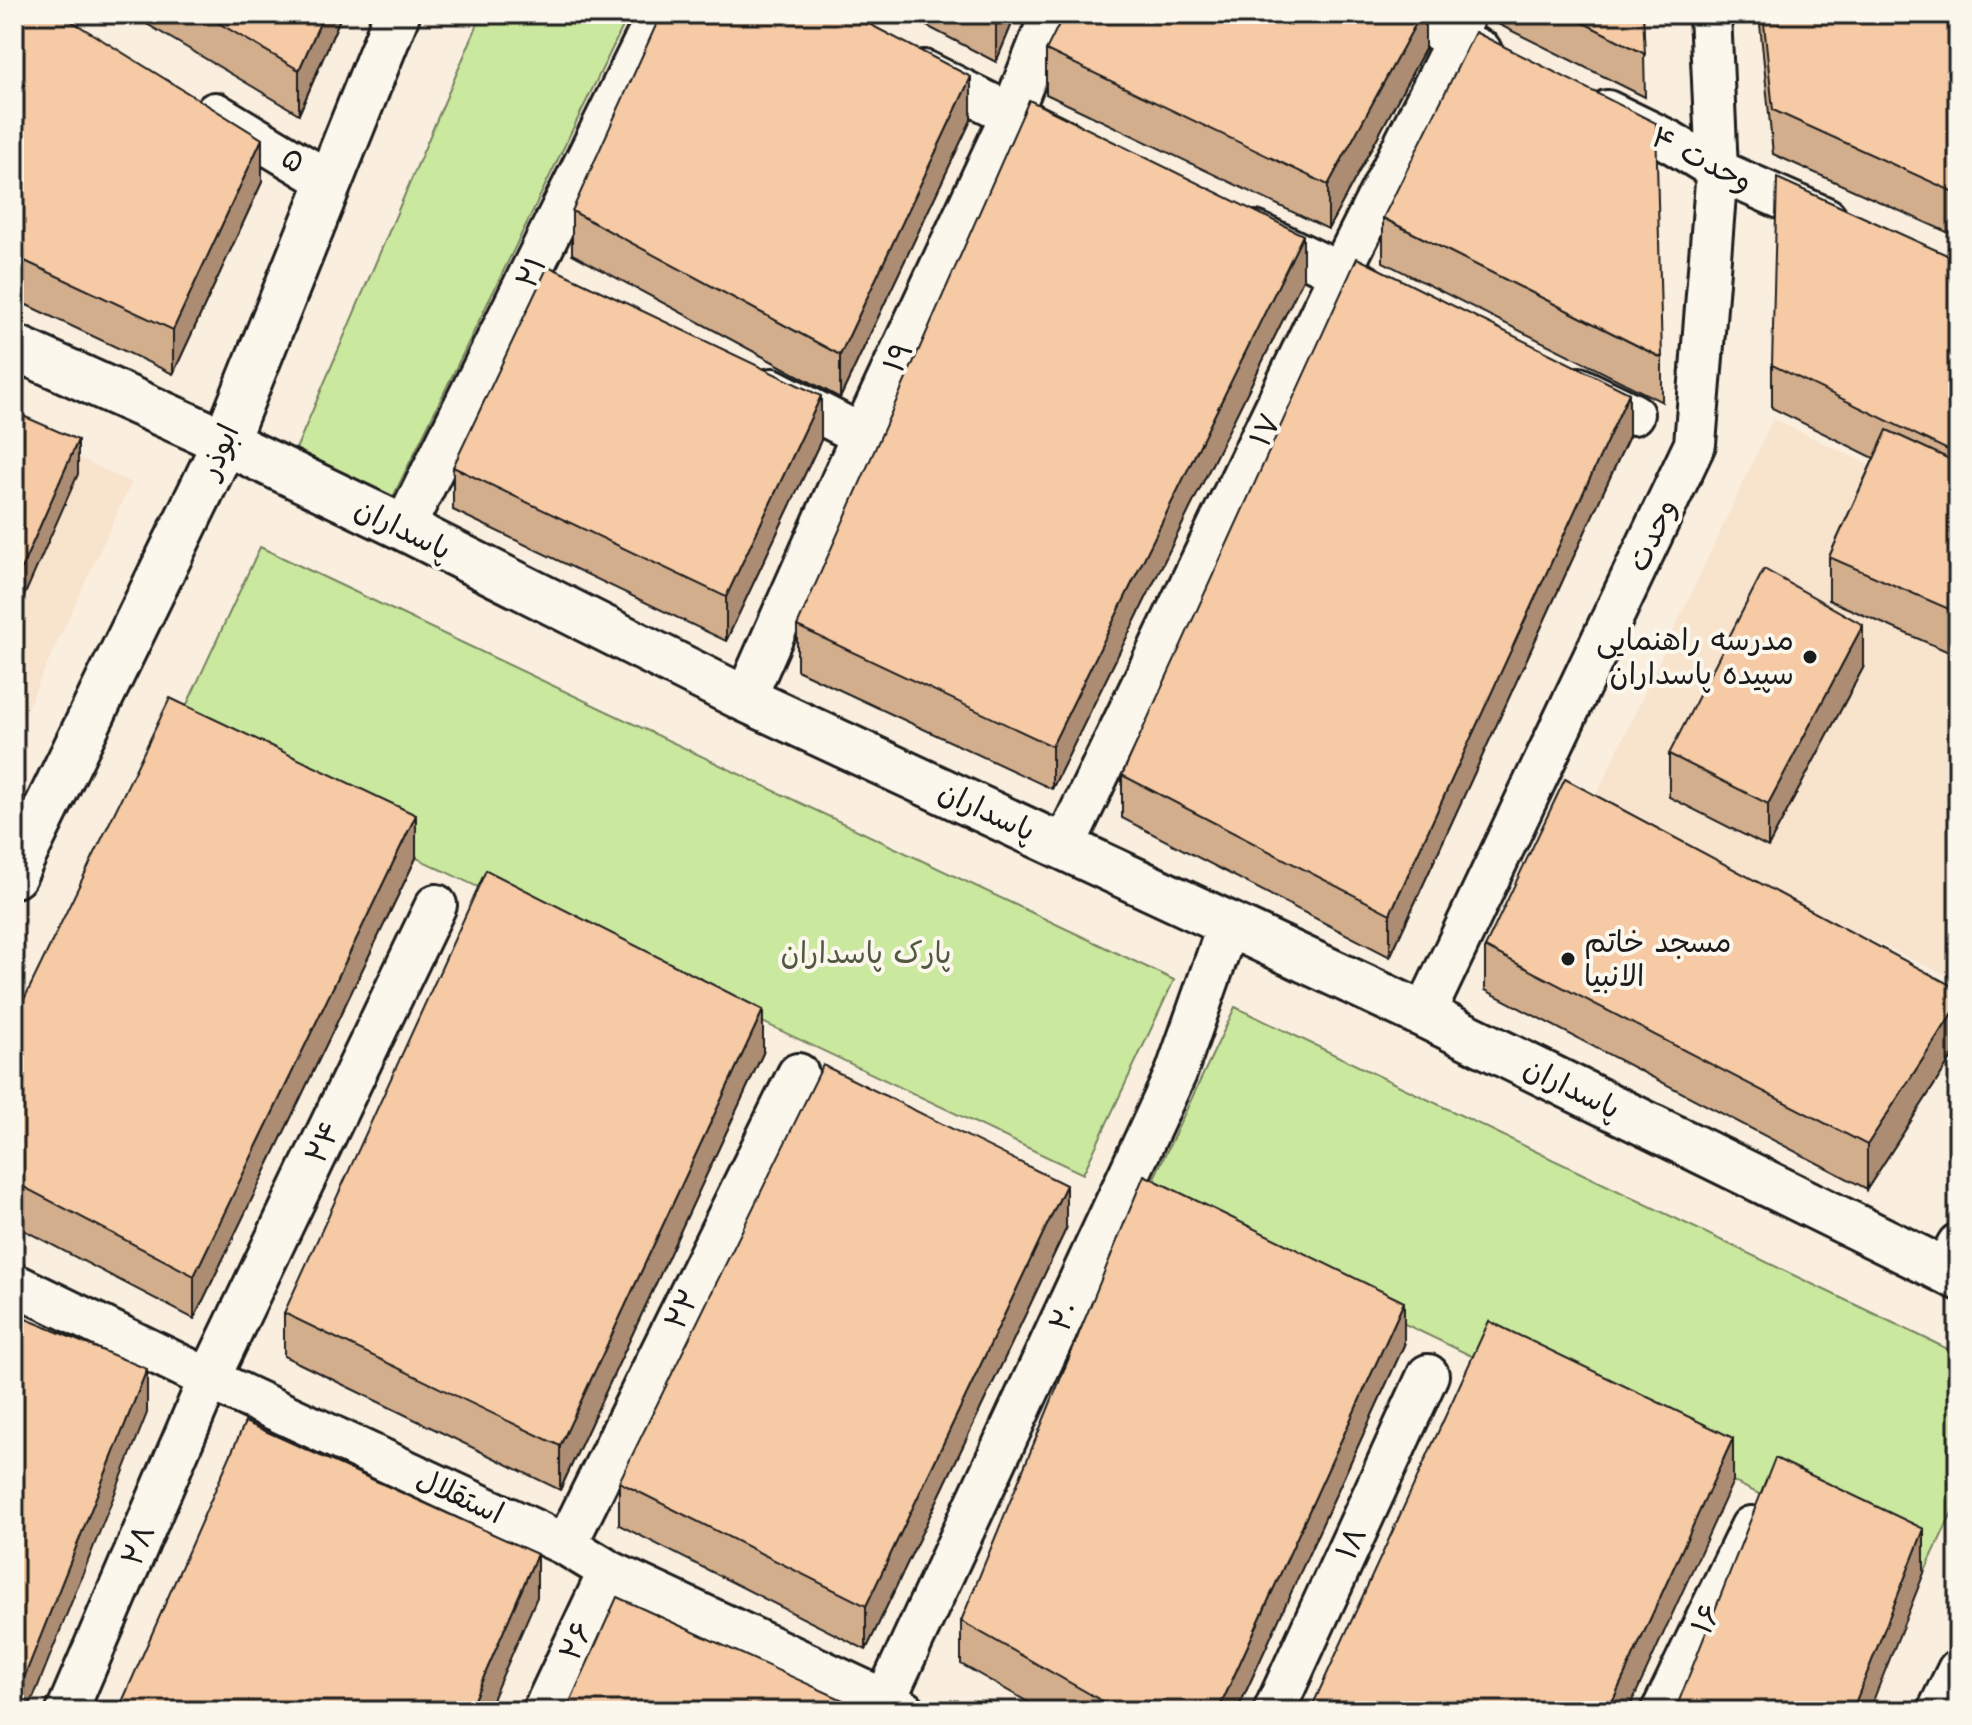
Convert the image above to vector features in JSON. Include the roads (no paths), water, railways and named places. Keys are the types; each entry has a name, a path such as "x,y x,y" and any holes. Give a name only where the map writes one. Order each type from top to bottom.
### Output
{"street":[{"name":"ابوذر","path":"15,870 225,442 397,14"},
{"name":"۲۱","path":"404,528 547,275 658,14"},
{"name":"۱۹","path":"745,699 862,435 1011,115 1051,14"},
{"path":"1405,14 1461,27 1514,67"},
{"name":"وحدت","path":"1424,1015 1695,444 1717,170 1710,14"},
{"name":"۱۷","path":"1064,846 1461,27"},
{"path":"898,57 1097,156"},
{"name":"۵","path":"183,94 330,182"},
{"name":"وحدت ۴","path":"1571,94 1671,142 1717,170 1859,232"},
{"path":"1226,218 1396,300"},
{"name":"پاسداران","path":"14,347 225,442 404,528 745,699 1953,1264"},
{"path":"739,372 862,435"},
{"path":"1550,374 1633,414"},
{"name":"۲۴","path":"209,1379 436,905"},
{"name":"۲۰","path":"895,1705 1176,1073 1228,925"},
{"name":"۲۲","path":"566,1545 798,1074"},
{"name":"استقلال","path":"14,1284 209,1379 566,1545 609,1571 895,1705"},
{"name":"۱۸","path":"1274,1711 1428,1375"},
{"name":"۲۸","path":"67,1711 209,1379"},
{"name":"۱۶","path":"1662,1711 1751,1527"},
{"name":"۲۶","path":"543,1711 609,1571"},
{"path":"1938,1711 1958,1670"}],"place":[{"name":"مدرسه راهنمایی سپیده پاسداران","path":"1810,657"},
{"name":"مسجد خاتم الانبیا","path":"1568,959"}],"park label":[{"name":"پارک پاسداران","path":"866,953"}]}
